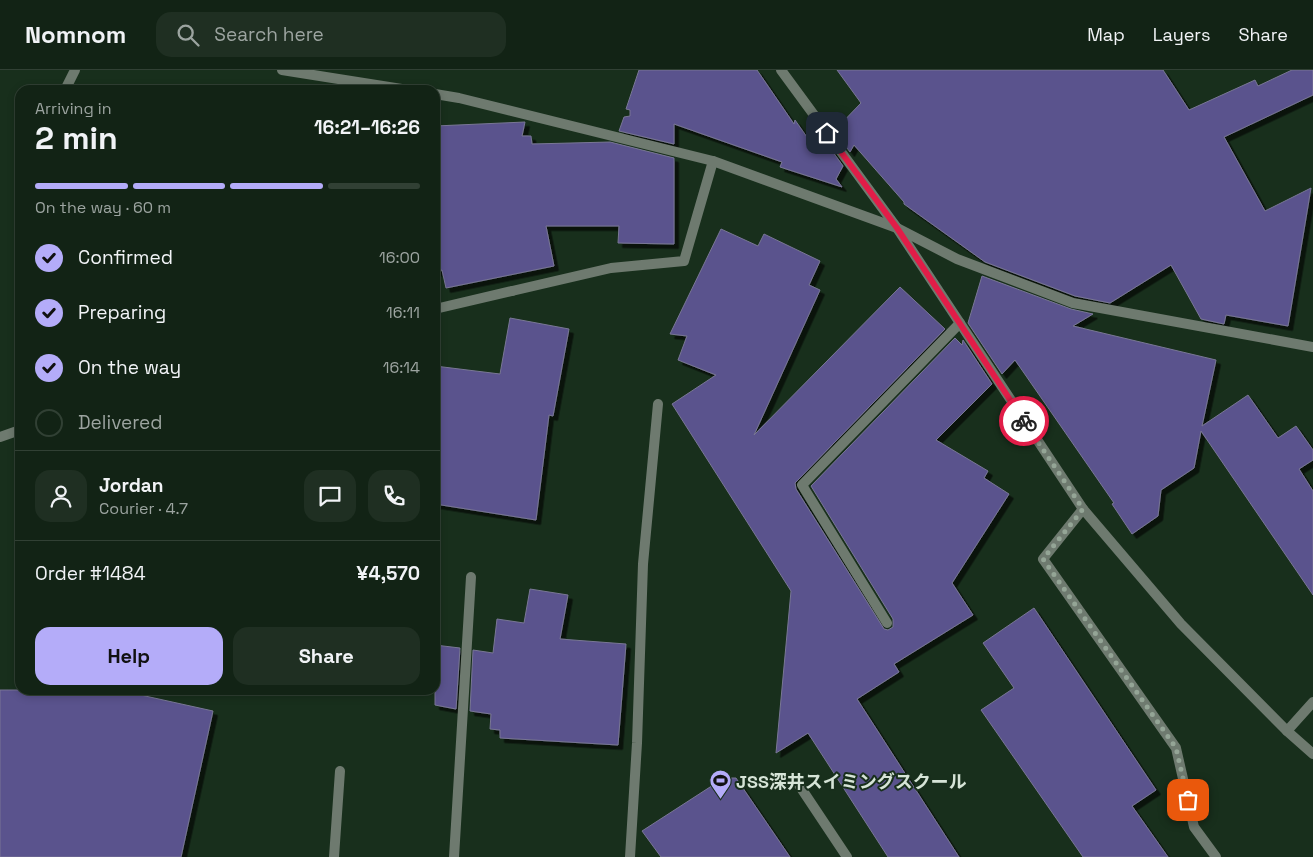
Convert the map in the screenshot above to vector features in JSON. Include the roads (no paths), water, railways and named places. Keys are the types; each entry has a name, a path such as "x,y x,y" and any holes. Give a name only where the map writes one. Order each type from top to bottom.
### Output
{"street":[{"path":"68,85 75,70"},
{"path":"282,70 376,85"},
{"path":"781,70 897,228 1083,509 1180,624 1287,731 1313,754"},
{"path":"440,95 713,161 897,228 958,259 1073,303 1313,347"},
{"path":"440,308 611,268 684,261 713,161"},
{"path":"887,623 802,485 960,323"},
{"path":"630,857 637,743 643,564 658,404"},
{"path":"0,437 15,432"},
{"path":"1083,509 1043,559 1176,748 1194,827 1216,857"},
{"path":"454,857 471,577"},
{"path":"1287,731 1313,702"},
{"path":"334,857 340,771"},
{"path":"795,779 847,857"}],"place":[{"name":"JSS深井スイミングスクール","path":"720,800"}]}
